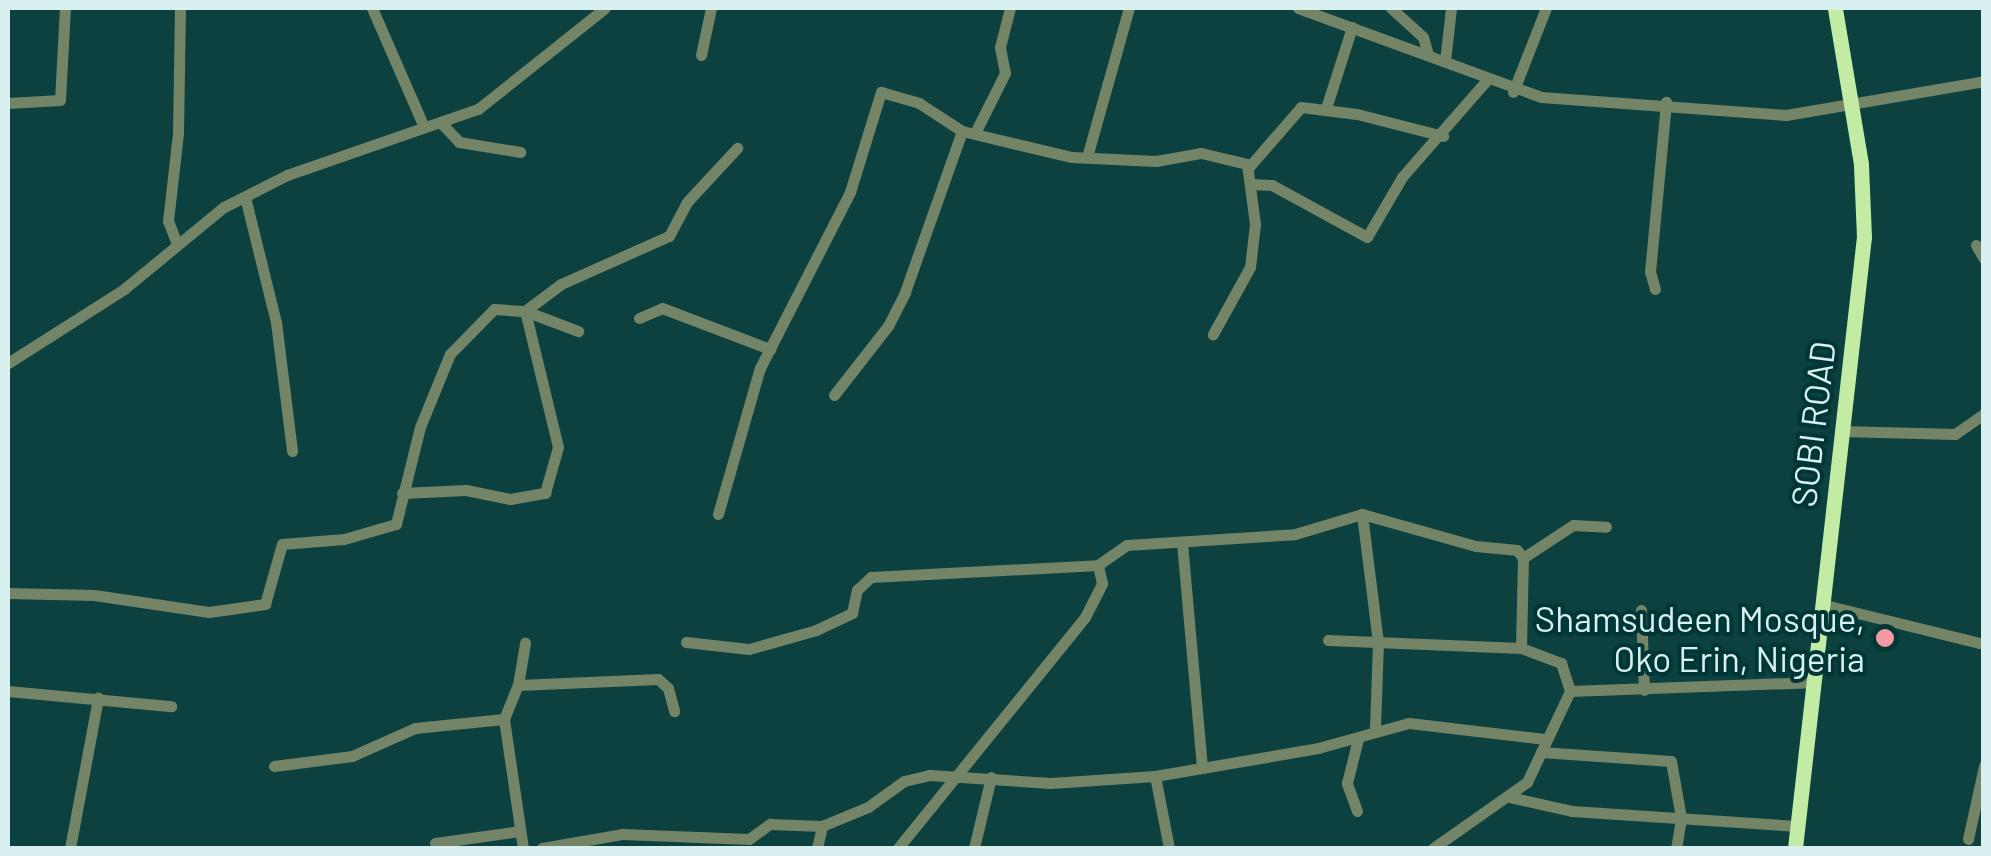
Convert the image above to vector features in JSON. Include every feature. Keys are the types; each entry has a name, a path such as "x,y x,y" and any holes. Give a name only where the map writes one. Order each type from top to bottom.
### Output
{"highway":[{"name":"SOBI ROAD","path":"1795,848 1866,212 1836,8"}],"street":[{"path":"8,103 60,100 65,8"},
{"path":"177,244 168,221 178,133 180,8"},
{"path":"372,8 424,126"},
{"path":"8,363 99,306 177,244 245,197 287,174 495,99 605,8"},
{"path":"701,55 711,8"},
{"path":"834,396 888,326 969,132 1005,74 1000,48 1010,8"},
{"path":"1087,157 1128,8"},
{"path":"1298,8 1318,12 1445,61 1513,92 1666,102 1764,115 1984,81"},
{"path":"1391,8 1423,37 1428,55"},
{"path":"1445,61 1451,8"},
{"path":"1513,92 1546,8"},
{"path":"1326,108 1352,27"},
{"path":"1252,184 1272,185 1367,237 1402,177 1443,136 1487,80"},
{"path":"718,514 770,349 850,192 882,92 919,103 969,132 1087,157 1156,161 1201,153 1249,167"},
{"path":"1655,290 1650,272 1666,102"},
{"path":"1213,334 1250,267 1249,167 1294,112 1326,108 1443,136"},
{"path":"440,122 459,142 520,152"},
{"path":"525,311 560,284 669,236 687,202 737,148"},
{"path":"245,197 282,350 292,452"},
{"path":"1976,246 1984,260"},
{"path":"8,593 94,594 209,612 265,604 282,544 344,539 394,526 450,354 494,308 525,311 578,332"},
{"path":"639,318 662,308 770,349"},
{"path":"402,493 466,490 532,498 553,483 558,447 525,311"},
{"path":"1841,431 1955,434 1984,414"},
{"path":"1362,514 1378,642 1375,730"},
{"path":"686,642 749,648 816,630 852,613 858,590 871,577 1098,565 1119,547 1296,534 1362,514 1476,546 1517,550 1523,558 1521,648"},
{"path":"1523,558 1573,525 1606,527"},
{"path":"1182,543 1202,768"},
{"path":"898,848 964,774 991,727 1090,609 1102,584 1098,565"},
{"path":"1821,604 1984,644"},
{"path":"1642,610 1644,690"},
{"path":"1328,640 1521,648 1561,663 1570,690 1527,782 1434,848"},
{"path":"523,848 504,719 518,685 524,642"},
{"path":"518,685 664,680 674,712"},
{"path":"1570,690 1812,682"},
{"path":"8,691 171,706"},
{"path":"70,848 98,698"},
{"path":"274,766 352,756 415,728 504,719"},
{"path":"542,848 606,836 749,839 770,824 822,826 868,808 904,780 964,774 1051,783 1155,776 1358,740 1375,730 1409,723 1543,746 1671,761 1681,818 1676,848"},
{"path":"1356,812 1347,783 1358,740"},
{"path":"1968,838 1984,766"},
{"path":"1155,776 1169,848"},
{"path":"974,848 991,777"},
{"path":"1509,797 1572,811 1798,826"},
{"path":"817,848 822,826"},
{"path":"435,843 520,831"}],"place":[{"name":"Shamsudeen Mosque, Oko Erin, Nigeria","path":"1885,638"}]}
